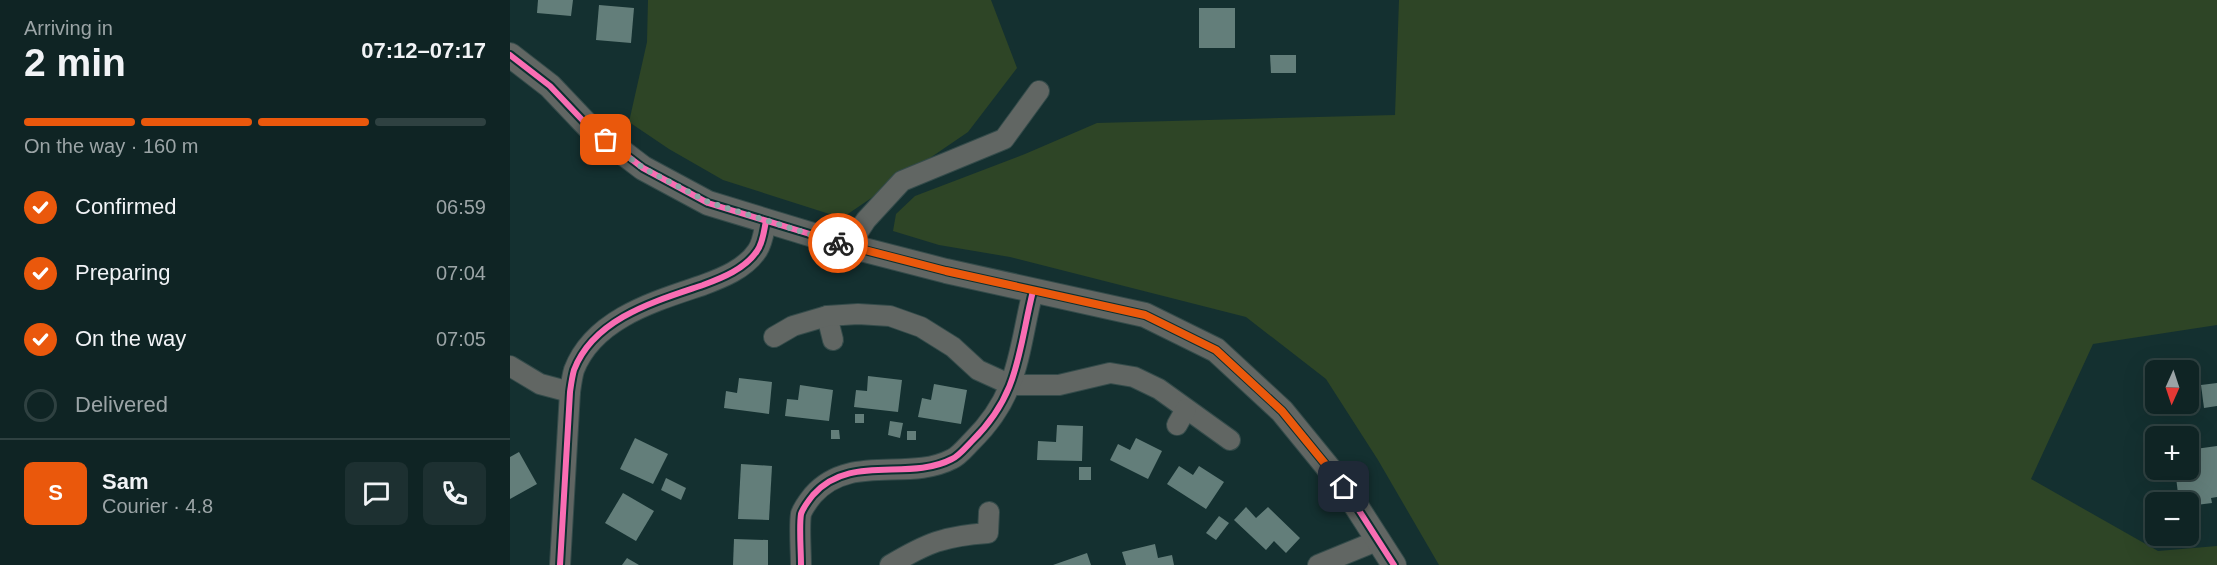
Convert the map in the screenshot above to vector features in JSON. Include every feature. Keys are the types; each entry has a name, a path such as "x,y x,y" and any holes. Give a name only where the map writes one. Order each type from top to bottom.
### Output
{"street":[{"path":"510,55 550,86 588,126 643,168 708,202 849,246 1033,291 1145,315 1216,350 1282,411 1344,487 1394,565"},
{"path":"849,246 866,220 902,181 1004,140 1039,91"},
{"path":"560,565 570,392 574,371 582,355 601,333 623,316 642,306 722,278 742,267 757,251 766,221"},
{"path":"801,565 801,514 823,483 839,476 858,472 929,466 952,459 984,430 1011,385 1018,363 1033,291"},
{"path":"774,337 794,326 827,316 858,314 890,316 921,327 953,347 978,370 1011,385 1059,385 1110,373 1134,378 1159,389 1182,417 1230,440"},
{"path":"827,316 833,340"},
{"path":"510,366 540,384 570,392"},
{"path":"890,565 908,553 943,538 988,533 989,512"},
{"path":"1318,565 1379,540"}],"green space":[{"path":"648,0 991,0 1017,68 968,132 842,218 723,180 669,149 629,122 647,42"},
{"path":"1399,0 2217,0 2217,325 2093,344 2031,479 2145,544 2145,546 2158,551 2217,546 2217,565 1439,565 1378,460 1326,379 1246,317 1010,257 939,245 893,231 896,214 915,196 1025,154 1097,123 1395,115"}],"building":[{"path":"538,0 573,0 571,16 537,13"},
{"path":"599,5 634,8 631,43 596,40"},
{"path":"1199,8 1235,8 1235,48 1199,48"},
{"path":"1270,55 1296,55 1296,73 1271,73"},
{"path":"868,376 902,380 898,412 854,407 856,390 867,391"},
{"path":"739,378 772,382 769,414 724,408 726,391 737,393"},
{"path":"2217,383 2217,406 2204,408 2201,385"},
{"path":"934,384 967,390 961,424 918,417 922,398 931,400"},
{"path":"800,385 833,390 829,421 785,416 787,399 798,400"},
{"path":"855,414 864,414 864,423 855,423"},
{"path":"890,421 903,423 900,438 888,435"},
{"path":"1057,425 1083,426 1082,461 1037,460 1038,441 1056,442"},
{"path":"831,430 839,430 840,439 831,439"},
{"path":"907,431 916,431 916,440 907,440"},
{"path":"635,438 668,454 653,484 620,469"},
{"path":"1136,438 1162,451 1148,479 1110,460 1118,444 1130,450"},
{"path":"2217,446 2217,497 2211,498 2212,503 2199,505 2199,492 2178,492 2176,480 2199,480 2199,448"},
{"path":"519,452 537,484 510,499 510,457"},
{"path":"741,464 772,466 769,520 738,519"},
{"path":"1179,466 1193,475 1199,466 1224,482 1206,509 1167,484"},
{"path":"1079,467 1091,467 1091,480 1079,480"},
{"path":"666,478 686,488 681,500 661,490"},
{"path":"623,493 654,511 636,541 605,523"},
{"path":"1246,507 1256,518 1268,507 1300,538 1286,553 1274,541 1266,550 1234,520"},
{"path":"1219,516 1229,523 1216,540 1206,533"},
{"path":"734,539 768,540 768,565 733,565"},
{"path":"1155,544 1158,558 1172,555 1174,565 1126,565 1122,552"},
{"path":"1087,553 1091,565 1053,565"},
{"path":"627,558 639,565 622,565"}],"cycle path":[{"path":"510,55 550,86 588,126 643,168 708,203 849,246 946,271 1145,315 1216,350 1282,411 1344,487 1394,565"},
{"path":"560,565 570,392 574,370 583,352 611,324 628,314 718,279 740,268 759,248 766,221"},
{"path":"801,565 801,514 813,495 828,482 862,471 917,468 952,459 965,449 988,424 1000,406 1015,371 1033,291"}],"way so far":[{"path":"606,140 643,168 708,202 838,243"}],"route":[{"path":"838,243 946,271 1145,315 1216,350 1282,411 1344,487"}]}
